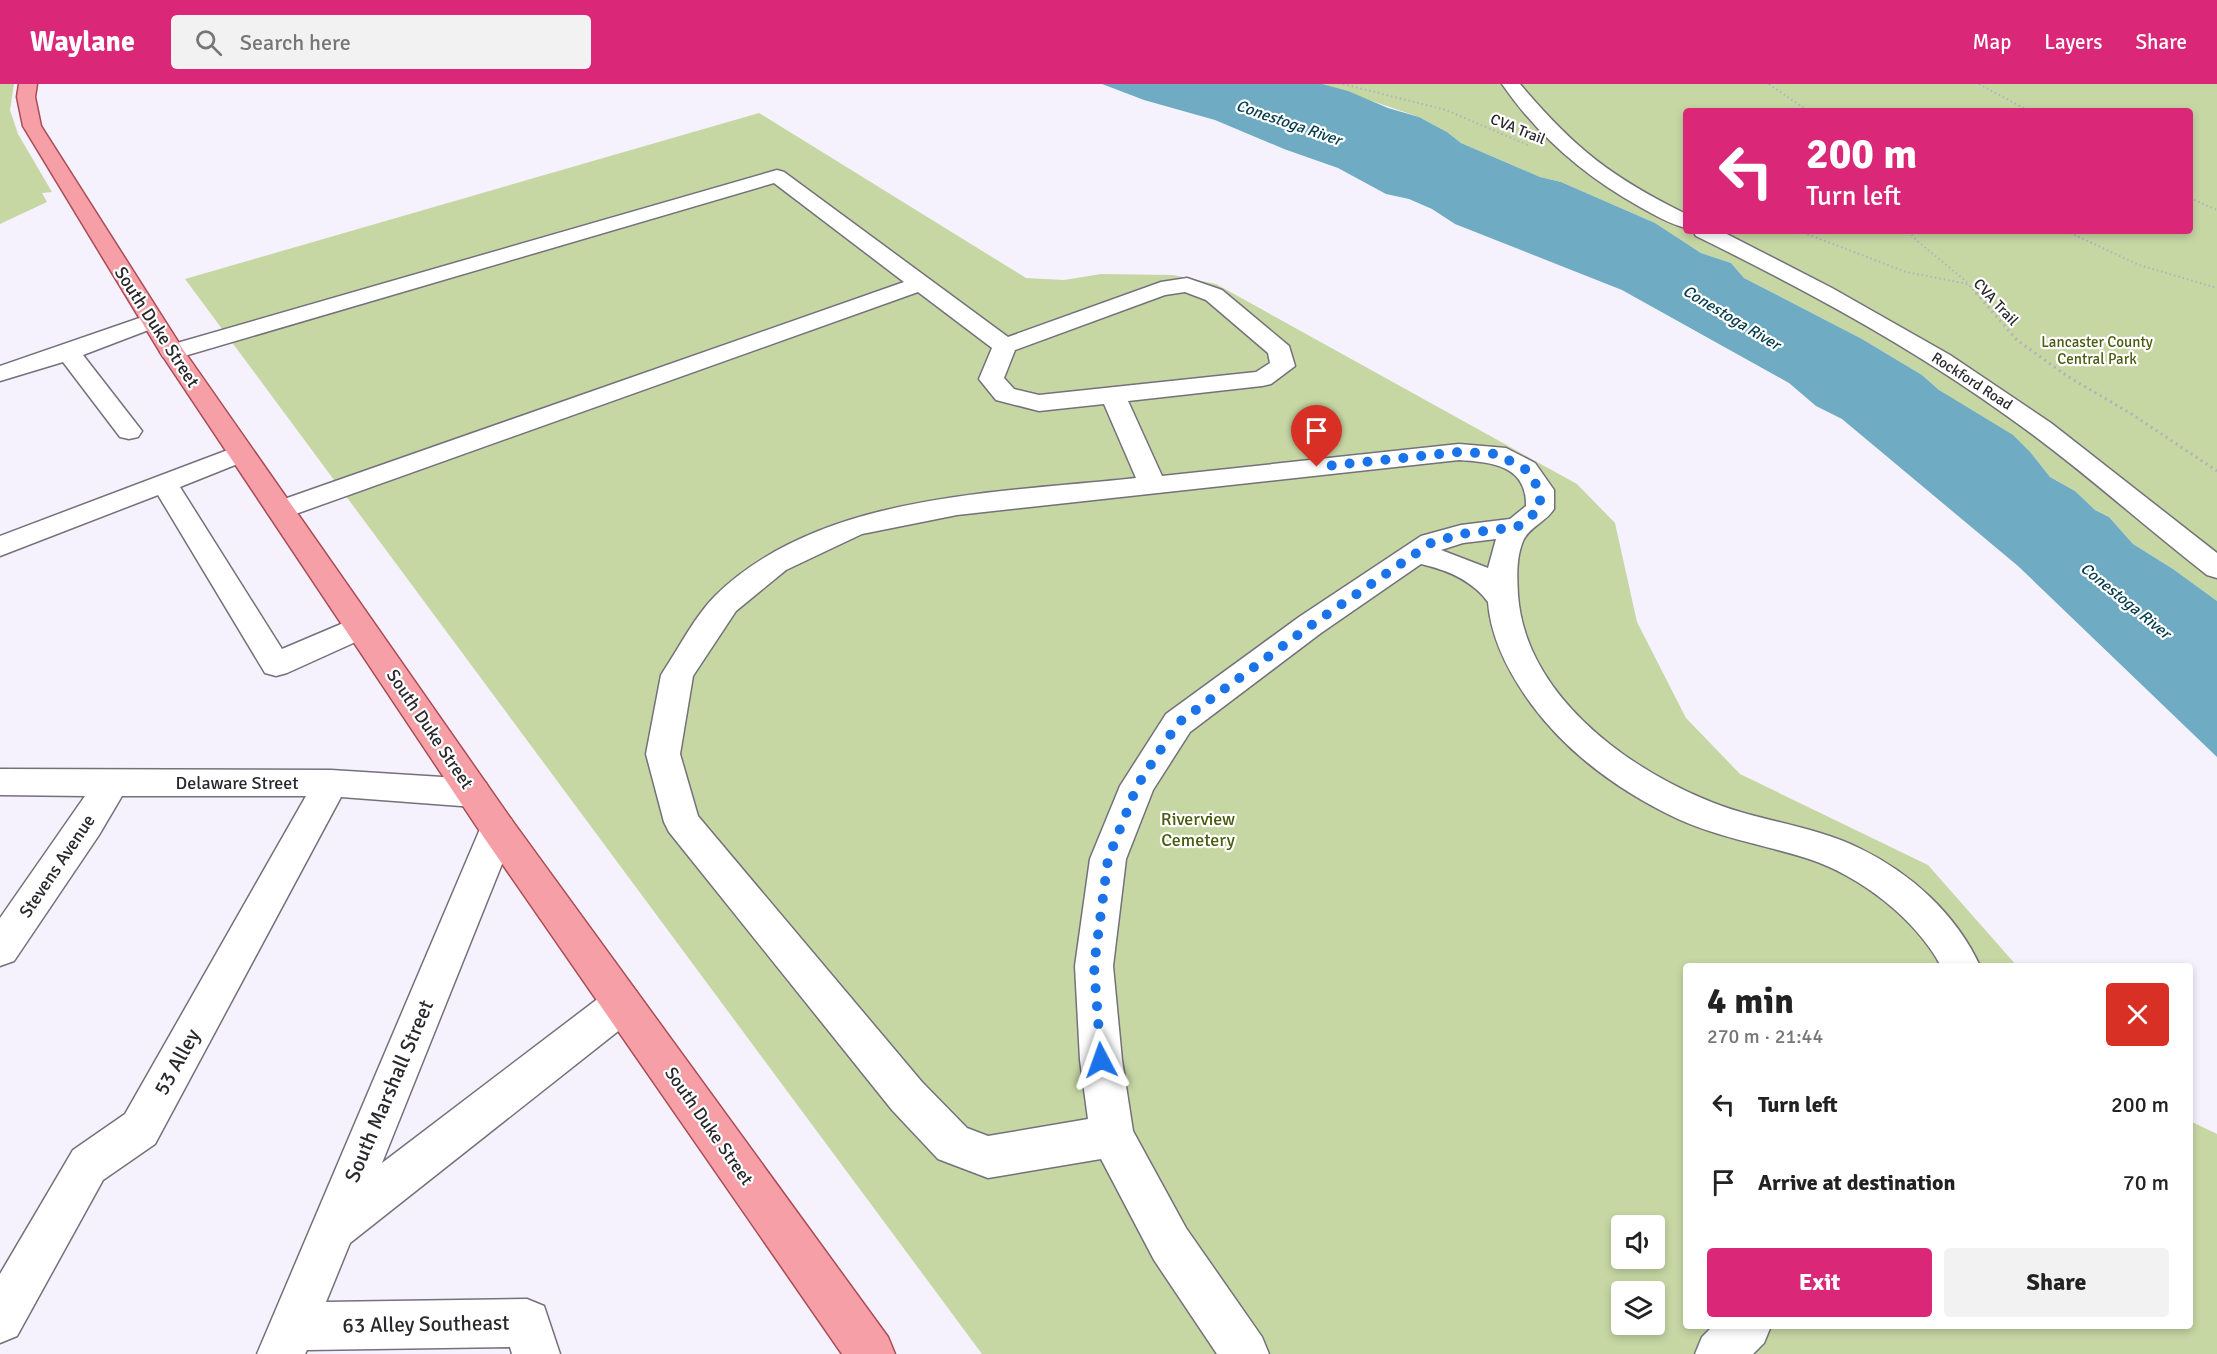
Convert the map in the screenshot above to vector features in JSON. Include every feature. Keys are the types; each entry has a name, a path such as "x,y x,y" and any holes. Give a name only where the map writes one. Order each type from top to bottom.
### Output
{"main road":[{"name":"South Duke Street","path":"28,84 26,97 32,126 150,321 498,829 871,1354"}],"street":[{"path":"1511,84 1558,139 1583,161 1628,192 1683,220"},
{"path":"172,352 777,176 1005,346"},
{"name":"Rockford Road","path":"1710,234 1863,314 1956,369 2019,412 2217,568"},
{"path":"280,510 922,284"},
{"path":"1187,285 1214,295 1280,351 1283,366 1262,379 1114,397 1038,403 1005,395 991,379 1005,346 1161,289 1187,285"},
{"path":"0,374 68,352 150,321"},
{"path":"68,352 129,431"},
{"path":"1114,397 1152,484"},
{"path":"1112,1136 988,1157 953,1144 907,1096 682,822 663,754 677,675 725,604 776,563 854,527 957,506 1459,452 1497,454 1525,469 1540,490 1540,509 1517,527 1505,554 1503,600 1505,618 1513,645 1526,671 1562,719 1596,749 1647,786 1688,808 1725,822 1810,844 1846,859 1878,878 1933,926 1958,963"},
{"path":"0,547 241,453"},
{"path":"164,483 276,665 360,627"},
{"path":"1245,1354 1170,1244 1112,1136 1101,1060 1094,966 1108,859 1137,786 1178,723 1310,626 1431,543 1461,534 1517,527"},
{"path":"1416,553 1471,570 1493,584 1503,600"},
{"name":"Delaware Street","path":"0,782 331,783 474,793"},
{"name":"Stevens Avenue","path":"0,949 86,825 112,783"},
{"name":"53 Alley","path":"0,1319 88,1165 140,1130 331,783"},
{"name":"South Marshall Street","path":"286,1340 498,829"},
{"path":"332,1229 622,1004"},
{"name":"63 Alley Southeast","path":"286,1340 527,1323 536,1354"},
{"path":"1719,1354 1744,1329"}],"path":[{"name":"CVA Trail","path":"1343,84 1446,110 1531,146"},
{"path":"1769,84 1805,108"},
{"path":"1979,84 2023,108"},
{"path":"2193,199 2217,210"},
{"name":"CVA Trail","path":"1807,234 1906,272 1968,284 2017,340 2067,376 2130,413 2217,471"},
{"path":"1911,234 1968,284"},
{"path":"2072,234 2098,248 2167,274 2217,288"}],"green space":[{"path":"0,84 14,84 10,110 18,134 52,192 42,193 47,202 0,224"},
{"name":"Lancaster County Central Park","path":"1322,84 2217,84 2217,601 2133,544 2109,517 2095,510 2075,491 2050,477 2031,453 1939,390 1922,375 1862,339 1744,278 1731,263 1701,253 1655,223 1561,182 1540,177 1461,143 1447,132 1419,117"},
{"name":"Riverview Cemetery","path":"759,113 1026,278 1064,280 1101,274 1173,275 1216,284 1577,484 1615,523 1637,622 1686,718 1740,774 1928,865 2014,963 1683,963 1683,1329 2193,1329 2193,1122 2217,1134 2217,1354 982,1354 185,279"}],"water":[{"name":"Conestoga River","path":"1102,84 1322,84 1348,91 1388,108 1419,117 1447,132 1461,143 1540,177 1561,182 1655,223 1701,253 1731,263 1744,278 1862,339 1922,375 1939,390 2013,435 2050,477 2075,491 2095,510 2109,517 2133,544 2217,601 2217,757 2018,566 1842,419 1816,406 1789,383 1622,290 1455,224 1432,209 1409,199 1386,194 1338,168 1284,149 1215,120 1144,100"}],"route":[{"path":"1101,1060 1094,966 1108,859 1137,786 1178,723 1310,626 1431,543 1461,534 1517,527 1540,509 1540,490 1525,469 1497,454 1459,452 1317,467"}]}
